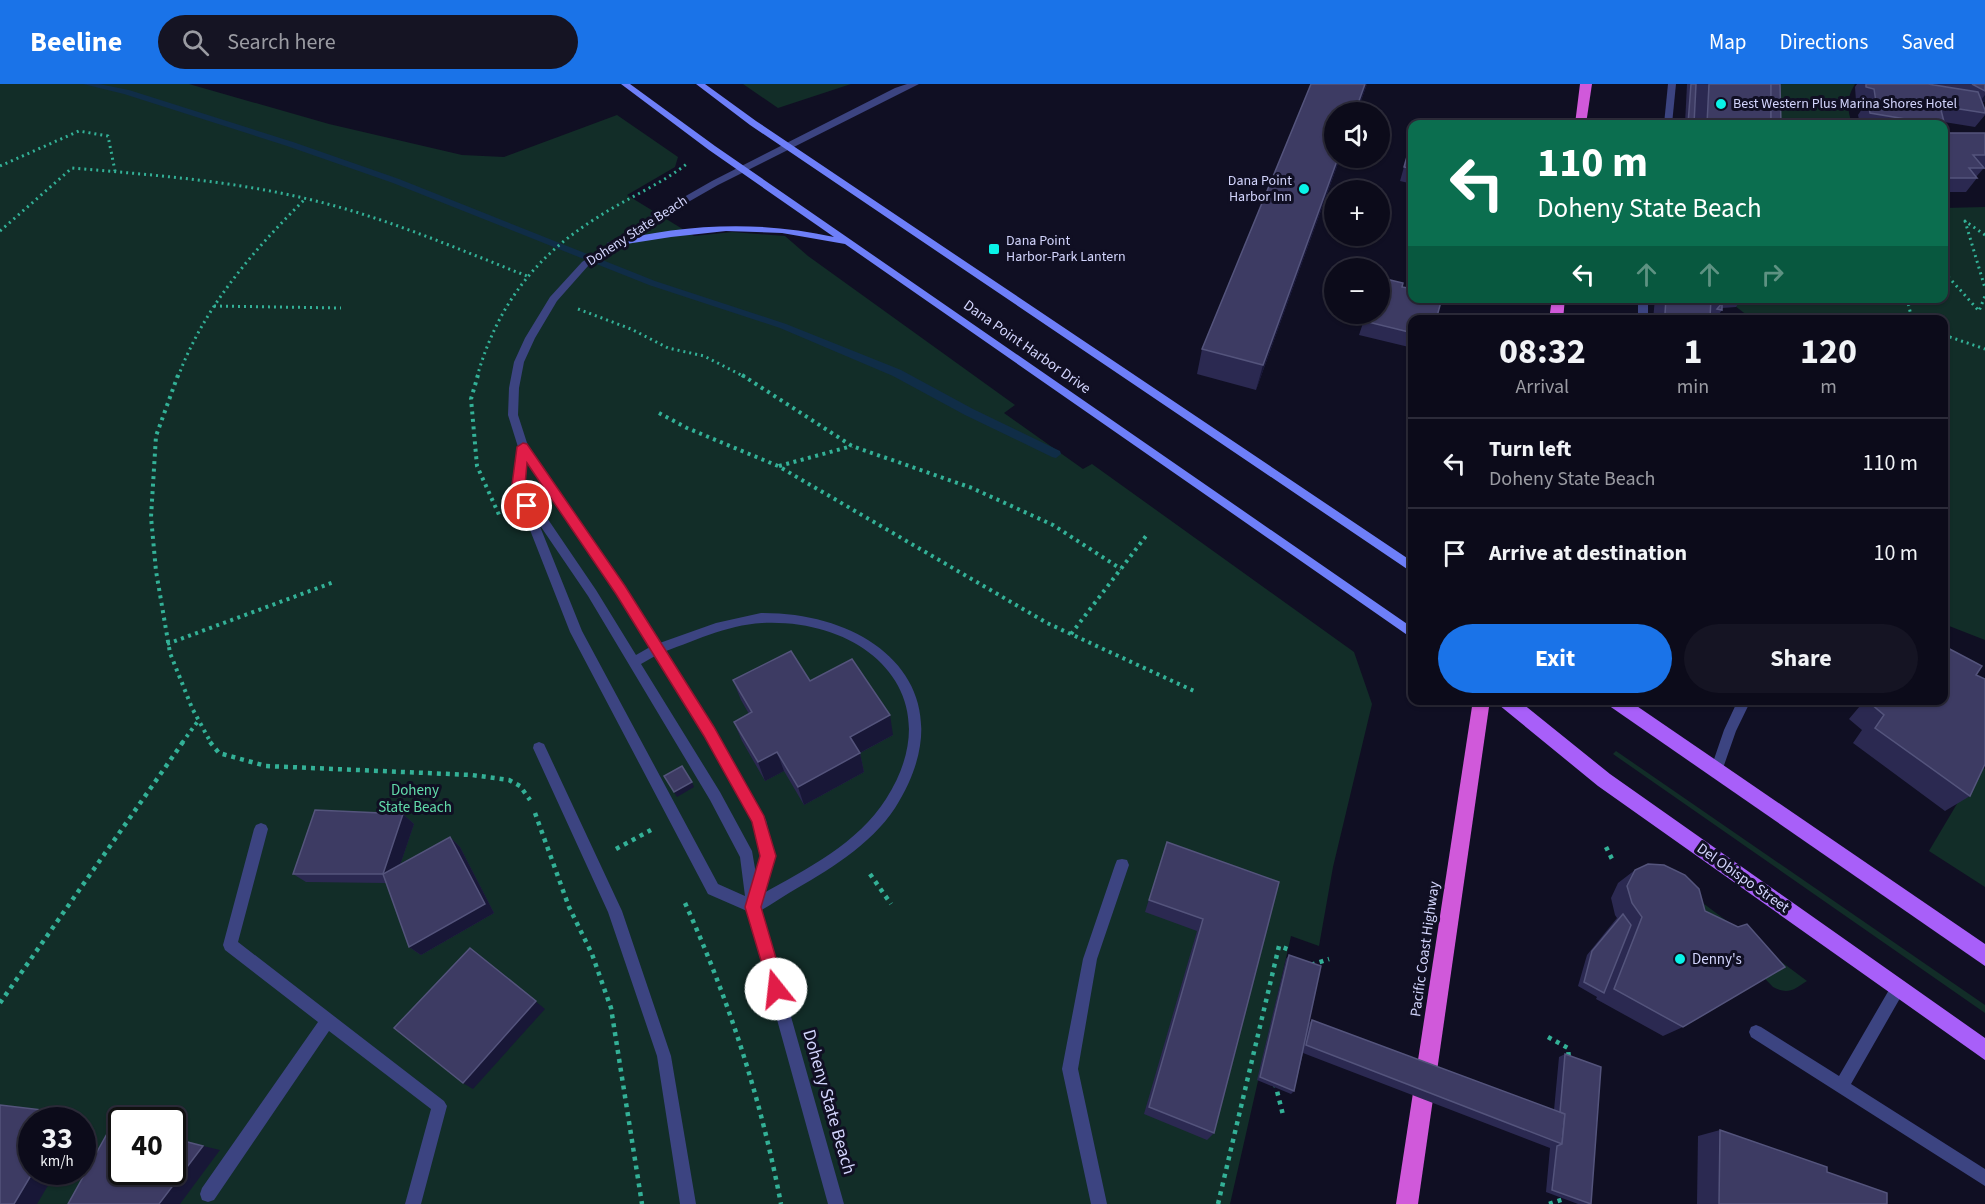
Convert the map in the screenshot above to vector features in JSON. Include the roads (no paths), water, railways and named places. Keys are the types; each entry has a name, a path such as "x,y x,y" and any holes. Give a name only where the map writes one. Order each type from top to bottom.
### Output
{"highway":[{"path":"1582,120 1586,84"},
{"name":"Pacific Coast Highway","path":"1407,1204 1481,705"}],"main road":[{"name":"Dana Point Harbor Drive","path":"624,84 1408,631"},
{"path":"699,84 1408,565"},
{"path":"610,245 666,233 750,226 798,231 853,245"},
{"name":"Del Obispo Street","path":"1511,705 1604,780 1985,1050"},
{"path":"1621,705 1985,956"}],"street":[{"name":"Doheny State Beach","path":"836,1204 753,907 768,856 759,820 658,650 523,447 513,415 514,388 519,362 553,299 585,264 610,245 743,169 915,84"},
{"path":"1668,120 1672,84"},
{"name":"Doheny State Beach","path":"523,447 519,485 576,633 673,819 713,890 753,907"},
{"path":"519,485 592,593 633,662 715,796 747,855 753,907 852,845 890,805 913,763 917,731 909,688 881,652 848,633 811,621 774,617 711,628 633,662"},
{"path":"1716,771 1730,730 1742,705"},
{"path":"539,748 615,911 664,1056 688,1204"},
{"path":"261,830 230,945 439,1106 413,1204"},
{"path":"1099,1204 1070,1069 1090,959 1122,865"},
{"path":"1842,1085 1898,988"},
{"path":"208,1194 328,1020"},
{"path":"1756,1032 1985,1178"}],"waterway":[{"path":"87,84 126,92 290,144 396,181 652,283 783,326 897,373 969,412 1056,454"}],"place":[{"name":"Best Western Plus Marina Shores Hotel","path":"1721,104"},
{"name":"Dana Point Harbor Inn","path":"1304,189"},
{"name":"Dana Point Harbor-Park Lantern","path":"994,249"},
{"name":"Denny's","path":"1680,959"}]}
